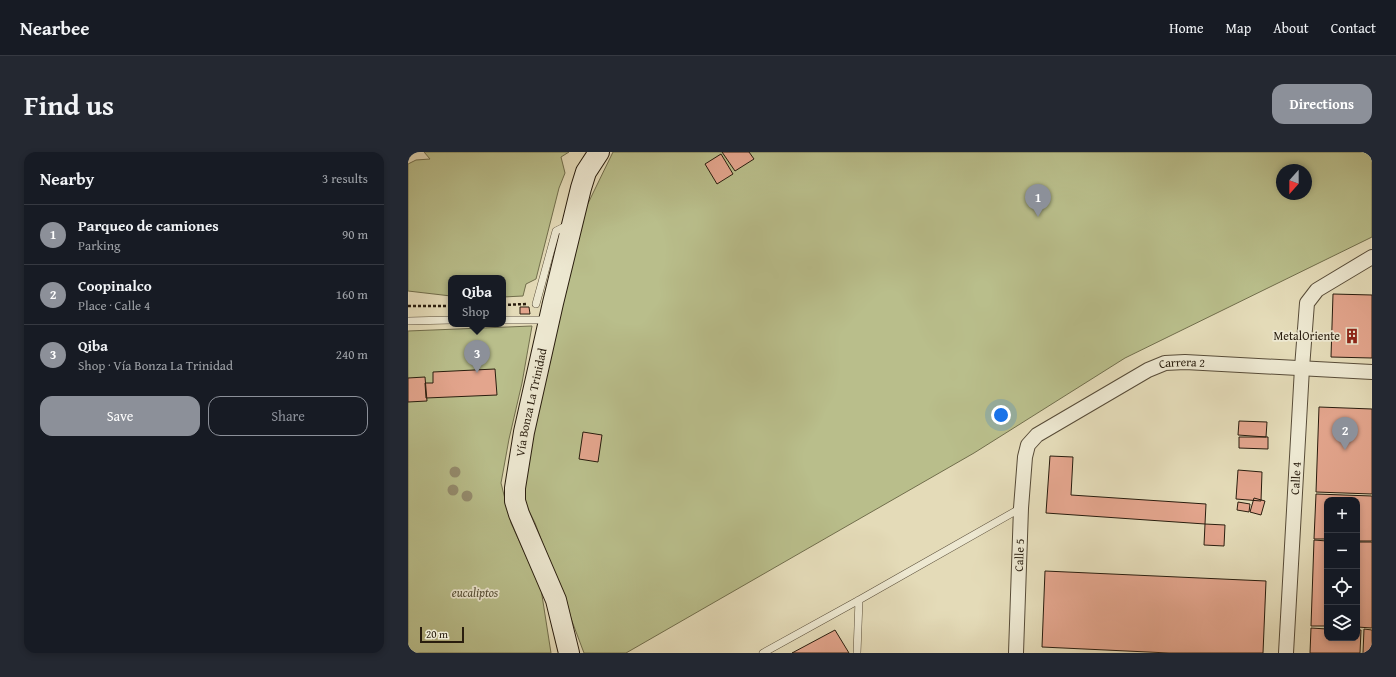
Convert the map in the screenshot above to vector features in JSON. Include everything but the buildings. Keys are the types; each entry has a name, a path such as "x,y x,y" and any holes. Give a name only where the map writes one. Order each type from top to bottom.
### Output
{"street":[{"name":"Vía Bonza La Trinidad","path":"569,653 556,600 519,514 515,501 515,488 524,432 580,188 586,172 600,152"},
{"name":"Calle 4","path":"1286,653 1307,303 1317,290 1372,257"},
{"name":"Carrera 2","path":"1025,457 1028,445 1036,435 1148,370 1166,363 1185,362 1372,372"},
{"name":"Calle 5","path":"1016,653 1025,457"}],"lane":[{"path":"536,304 556,231 572,223"},
{"path":"408,321 448,320"},
{"path":"506,320 550,320"},
{"path":"763,653 1022,508"},
{"path":"857,653 859,600"}],"path":[{"path":"506,305 523,304"},
{"path":"408,306 448,306"}],"green space":[{"path":"424,152 569,152 561,157 565,173 559,188 536,279 526,284 523,296 506,297 506,275 448,275 448,296 408,291 408,164 416,160 430,159"},
{"path":"613,152 1372,152 1372,237 1125,358 974,453 626,653 584,653 535,523 519,491 576,228"},
{"name":"eucaliptos","path":"532,326 522,383 509,439 501,483 511,523 541,589 551,653 408,653 408,331"}],"place":[{"name":"Parqueo de camiones","path":"1038,217"},
{"name":"MetalOriente","path":"1352,336"},
{"name":"Qiba","path":"477,373"},
{"name":"Coopinalco","path":"1345,450"}]}
